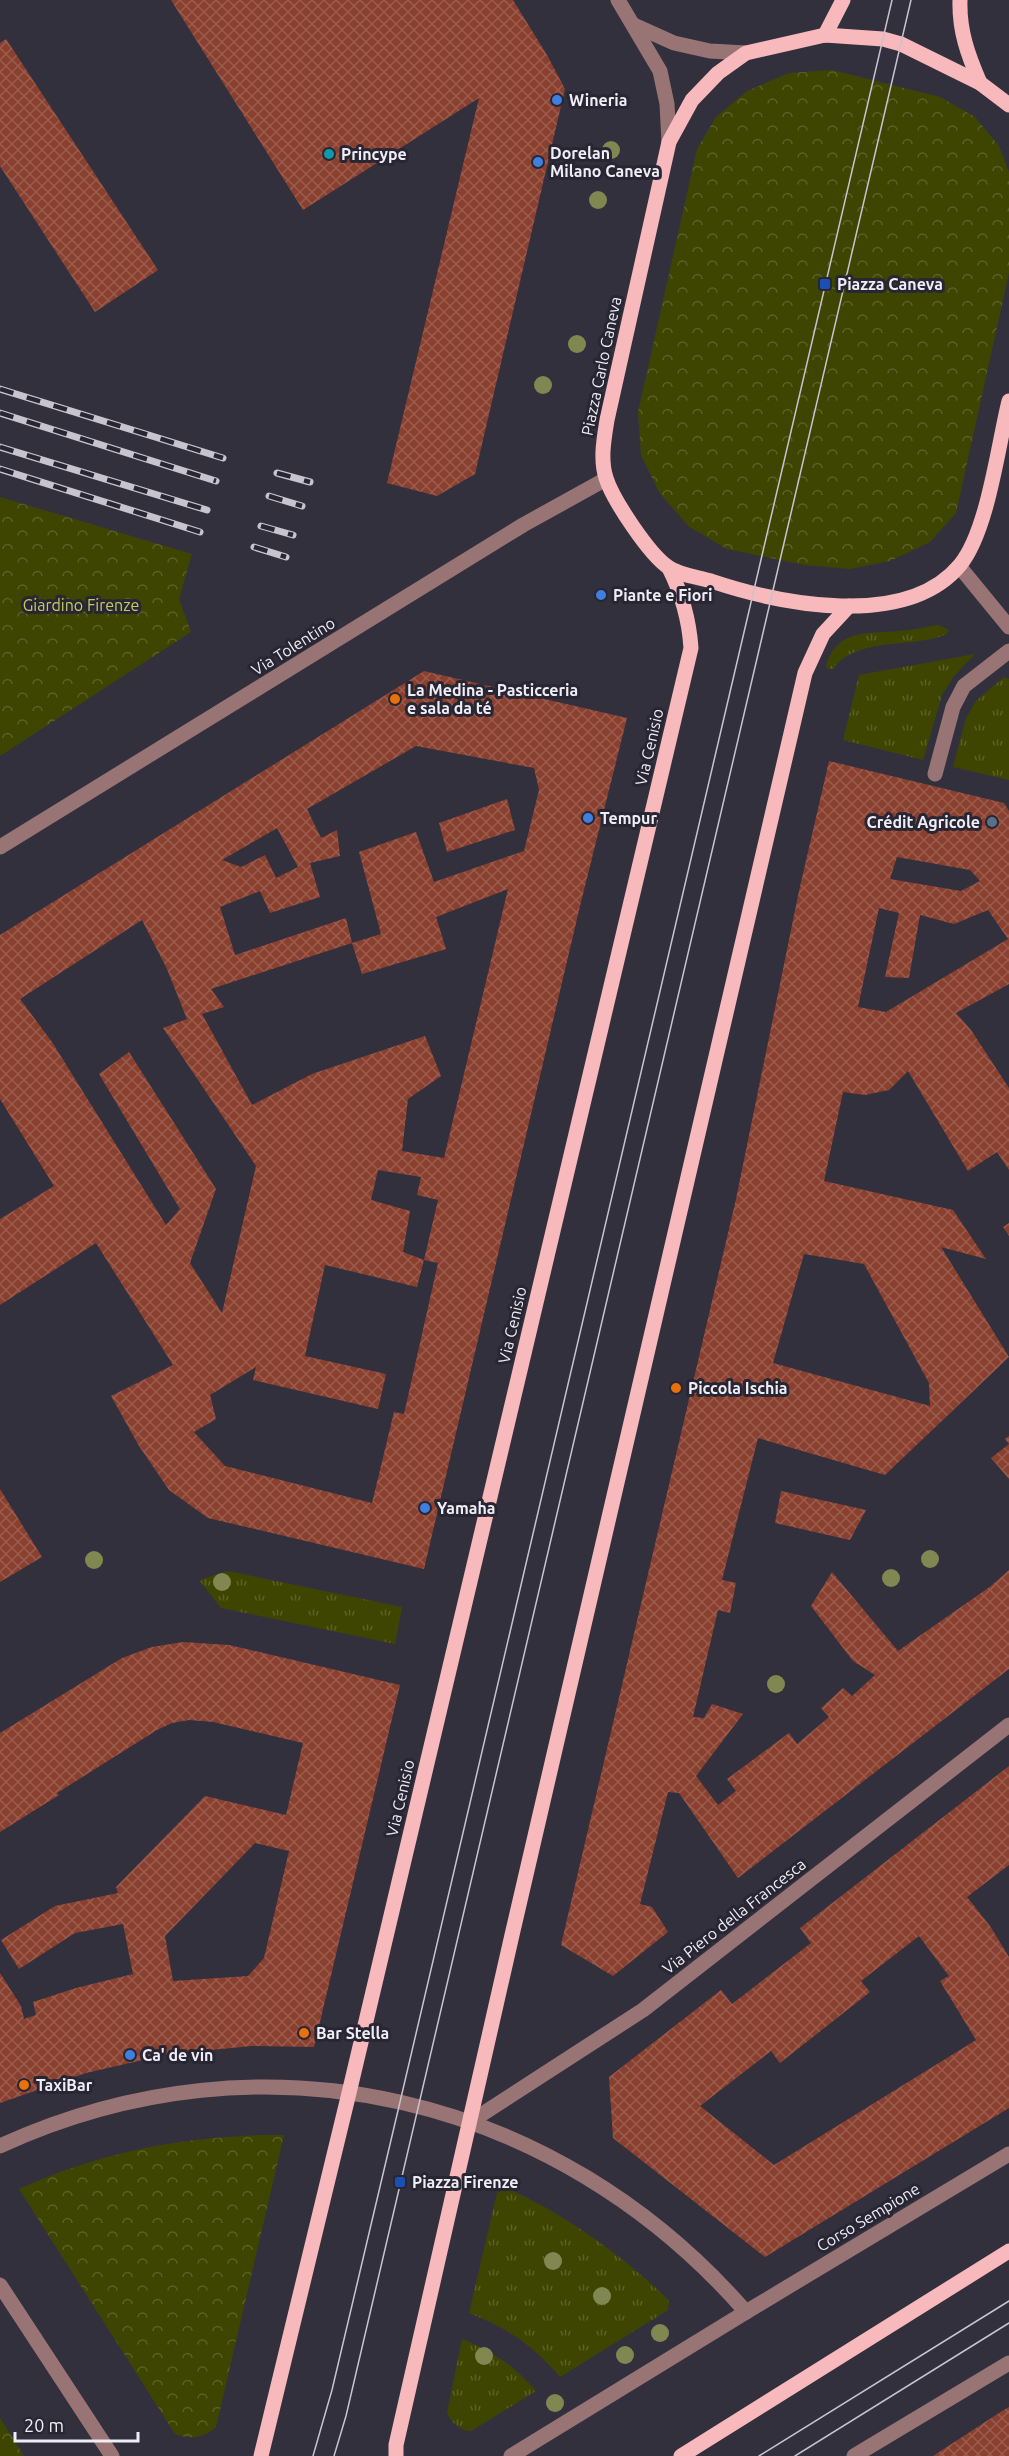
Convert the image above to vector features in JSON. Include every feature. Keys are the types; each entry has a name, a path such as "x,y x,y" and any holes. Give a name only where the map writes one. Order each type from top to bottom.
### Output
{"main road":[{"path":"825,35 843,0"},
{"path":"960,0 965,47 980,83"},
{"name":"Piazza Carlo Caneva","path":"669,568 646,543 624,511 606,478 602,451 669,142 692,100 718,74 746,53 825,35 883,39 901,44 980,83 1009,105"},
{"path":"669,568 771,598 849,606 893,602 928,591 959,566 975,542 1008,409"},
{"name":"Via Cenisio","path":"349,2093 691,648 689,620 680,591 669,568"},
{"path":"396,2456 398,2433 512,1935 805,673 823,634 849,606"},
{"path":"261,2456 349,2093"},
{"path":"681,2456 1009,2252"}],"street":[{"path":"618,0 634,25"},
{"name":"Piazza Carlo Caneva","path":"634,25 674,43 710,51 746,53"},
{"name":"Piazza Carlo Caneva","path":"634,25 660,71 667,104 669,142"},
{"name":"Via Tolentino","path":"0,847 523,525 606,478"},
{"path":"959,566 1009,627"},
{"path":"935,774 953,707 964,686 1009,651"},
{"name":"Via Piero della Francesca","path":"470,2122 643,2010 1009,1725"},
{"path":"0,2146 66,2118 163,2095 262,2086 349,2093 409,2103 470,2122 548,2154 591,2178 633,2206 671,2236 707,2269 746,2312 511,2456"},
{"name":"Corso Sempione","path":"746,2312 1009,2154"},
{"path":"0,2285 112,2456"},
{"path":"854,2456 1009,2363"}],"green space":[{"path":"832,70 940,97 975,117 999,146 1009,172 1009,273 956,513 930,542 890,561 850,569 804,565 727,549 688,526 659,492 641,455 638,412 697,149 716,117 747,91 789,73"},
{"name":"Giardino Firenze","path":"0,497 192,554 179,599 191,632 0,756"},
{"path":"938,625 949,630 947,634 918,641 870,647 843,659 833,669 826,667 837,645 845,639 865,633 905,631"},
{"path":"975,654 954,676 942,695 923,760 843,740 859,675"},
{"path":"1004,677 1009,679 1009,780 953,767 966,718 976,701"},
{"path":"228,1571 402,1607 395,1644 221,1608 199,1580"},
{"path":"284,2135 216,2427 201,2436 180,2436 175,2434 19,2189 78,2166 138,2150 199,2140"},
{"path":"507,2188 572,2224 632,2267 669,2300 668,2310 560,2377 540,2356 519,2339 469,2313 497,2193"},
{"path":"462,2339 503,2360 536,2391 471,2431 456,2425 447,2412"},
{"path":"0,2418 24,2456 0,2456"}],"building":[{"path":"171,0 513,0 565,89 475,474 437,496 387,483 479,98 303,210"},
{"path":"6,39 158,270 95,312 0,166 0,43"},
{"path":"424,671 627,718 580,906 424,1569 208,1518 169,1490 139,1446 111,1396 173,1365 96,1243 0,1305 0,1219 54,1186 0,1099 0,935","holes":["416,746 534,768 539,790 524,851 434,882 416,832 359,852 381,934 352,943 346,918 235,955 220,907 260,891 270,913 320,897 310,863 340,856 337,830 321,838 307,809","277,828 298,867 276,878 265,855 241,867 222,860","508,889 444,1158 402,1151 408,1099 441,1076 425,1036 312,1074 252,1105 202,1014 224,1007 211,989 352,943 362,974 446,949 436,917","142,920 167,969 187,1019 163,1028 256,1166 222,1313 190,1263 216,1189 129,1052 99,1074 180,1209 166,1225 52,1042 20,999","378,1170 421,1177 417,1195 438,1200 424,1260 403,1252 410,1211 371,1200","424,1260 438,1263 404,1414 394,1412 372,1503 225,1466 194,1432 216,1419 210,1395 256,1367 253,1380 378,1409 386,1374 305,1356 325,1265 417,1287"]},
{"path":"829,761 1004,803 1009,811 1009,984 956,1013 971,1030 1009,1088 1009,1170 997,1152 968,1171 908,1071 889,1090 865,1095 843,1092 824,1181 953,1210 986,1259 941,1247 1009,1357 885,1475 758,1438 722,1580 736,1583 730,1613 718,1610 693,1717 704,1718 712,1704 743,1714 696,1776 718,1805 736,1791 727,1779 789,1733 797,1744 829,1717 821,1708 843,1688 852,1696 875,1675 853,1661 811,1606 832,1572 898,1651 991,1586 1009,1570 1009,1669 738,1878 679,1793 668,1792 640,1904 652,1907 668,1932 613,1976 561,1945 736,1199 799,891","holes":["897,857 970,870 980,881 961,891 890,879","879,908 899,913 885,977 909,978 920,915 954,924 988,910 1008,939 886,1012 858,1007","804,1254 864,1264 929,1383 930,1406 773,1363"]},
{"path":"507,799 515,830 447,852 439,823"},
{"path":"1009,1223 1009,1236 1003,1227"},
{"path":"1009,1444 1009,1479 991,1458"},
{"path":"0,1489 42,1557 0,1582"},
{"path":"781,1491 866,1510 850,1540 775,1523"},
{"path":"183,1642 229,1645 400,1685 314,2047 252,2046 169,2054 86,2073 0,2103 0,1973 21,2006 24,2019 36,2015 33,2002 76,1988 133,1974 123,1924 75,1933 19,1969 1,1940 55,1906 118,1893 116,1887 205,1796 286,1815 303,1743 213,1722 189,1720 172,1723 157,1730 0,1832 0,1733 122,1658 152,1647","holes":["255,1843 289,1851 264,1958 248,1976 173,1981 165,1936"]},
{"path":"1009,1766 1009,1865 967,1897 990,1926 1009,1957 1009,2108 765,2257 613,2138 609,2077 721,1990 732,2004 811,1943 800,1928","holes":["919,1936 949,1976 940,1981 976,2040 774,2165 700,2106 771,2051 780,2063 870,1992 861,1981"]},
{"path":"1009,2407 1009,2456 933,2456 1002,2411"}],"tram line":[{"path":"313,2456 332,2390 400,2102 892,0"},
{"path":"334,2456 346,2416 911,0"},
{"path":"759,2456 1009,2301"},
{"path":"795,2456 1009,2323"}],"railway":[{"path":"0,389 223,458"},
{"path":"0,413 216,481"},
{"path":"0,447 207,510"},
{"path":"0,469 200,532"},
{"path":"277,473 310,482"},
{"path":"269,496 302,506"},
{"path":"261,526 293,535"},
{"path":"254,547 286,557"}],"place":[{"name":"Wineria","path":"557,100"},
{"name":"Princype","path":"329,154"},
{"name":"Dorelan Milano Caneva","path":"538,162"},
{"name":"Piazza Caneva","path":"825,284"},
{"name":"Piante e Fiori","path":"601,595"},
{"name":"La Medina - Pasticceria e sala da té","path":"395,699"},
{"name":"Tempur","path":"588,818"},
{"name":"Crédit Agricole","path":"992,822"},
{"name":"Piccola Ischia","path":"676,1388"},
{"name":"Yamaha","path":"425,1508"},
{"name":"Bar Stella","path":"304,2033"},
{"name":"Ca' de vin","path":"130,2055"},
{"name":"TaxiBar","path":"24,2085"},
{"name":"Piazza Firenze","path":"400,2182"}]}
